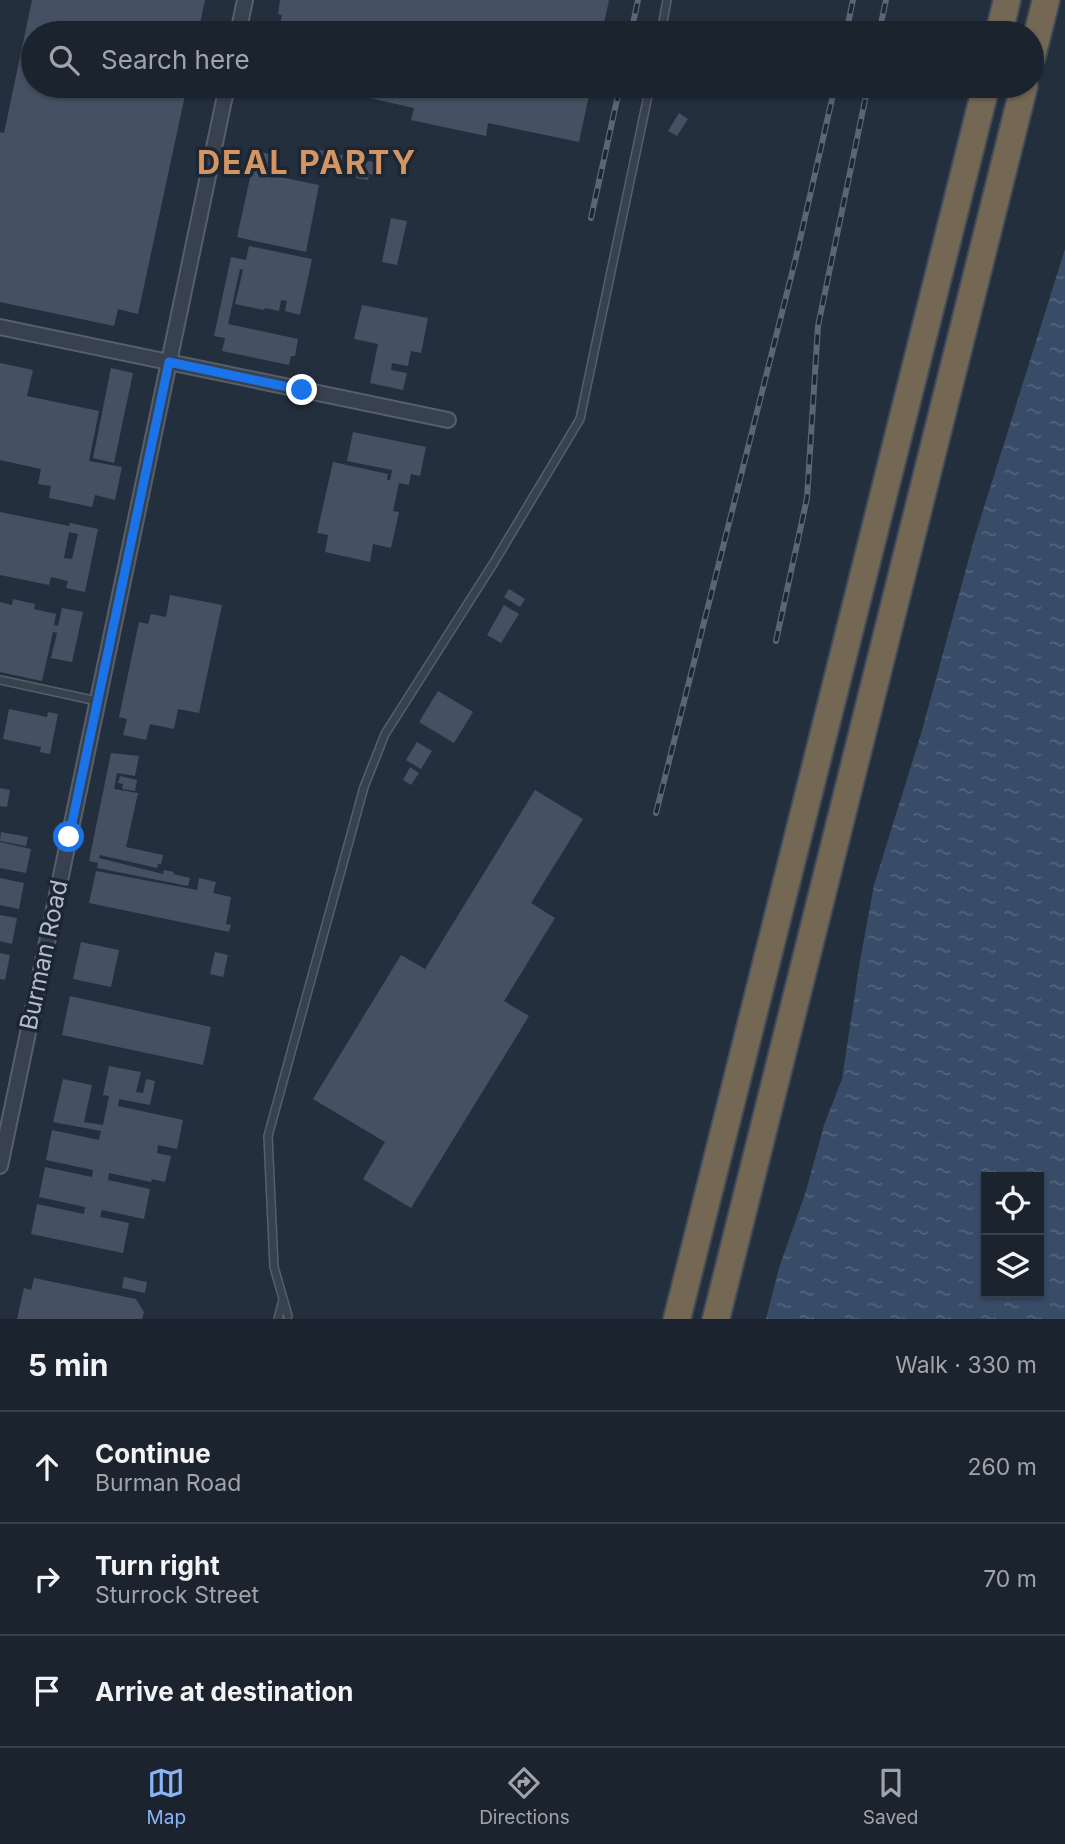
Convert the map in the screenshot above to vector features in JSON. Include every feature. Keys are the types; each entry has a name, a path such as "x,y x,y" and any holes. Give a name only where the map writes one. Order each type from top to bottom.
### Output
{"highway":[{"path":"1002,21 1007,0"},
{"path":"1041,21 1046,0"},
{"path":"677,1319 983,98"},
{"path":"716,1319 1021,98"}],"street":[{"path":"241,21 245,0"},
{"name":"Burman Road","path":"0,1166 4,1128 224,98"},
{"path":"0,327 448,420"}],"lane":[{"path":"663,21 667,0"},
{"path":"288,1316 274,1267 268,1136 364,787 385,734 493,564 580,419 647,98"},
{"path":"0,680 97,701"},
{"path":"278,1319 283,1299"}],"water":[{"path":"1065,249 1065,1319 766,1319 779,1268 806,1191 824,1125 842,1079 874,885 921,734 975,536"}],"building":[{"path":"32,0 205,0 201,21 28,21"},
{"path":"280,0 609,0 605,21 281,21 282,15 278,14"},
{"path":"21,52 21,98 184,98 138,314 118,309 114,326 0,302 0,132 4,133"},
{"path":"369,98 588,98 579,142 488,123 486,136 411,120 414,108"},
{"path":"679,113 688,119 677,136 668,131"},
{"path":"316,149 343,155 341,163 333,161 332,166 312,162"},
{"path":"256,151 274,155 270,175 319,185 306,252 237,237"},
{"path":"360,159 381,164 378,176 369,174 368,180 356,178"},
{"path":"391,218 407,221 397,265 382,262"},
{"path":"249,246 312,259 300,315 285,311 287,301 281,300 279,311 235,304 243,270 240,269 228,324 298,339 295,356 291,356 289,365 222,351 225,338 214,336 231,257 246,260"},
{"path":"362,305 428,318 421,353 411,351 408,366 392,363 391,370 407,373 403,390 370,383 378,344 354,339"},
{"path":"0,363 33,370 27,396 99,411 89,461 122,467 115,500 95,495 92,507 49,498 51,486 38,484 41,469 0,460"},
{"path":"111,368 133,373 114,463 93,458"},
{"path":"353,432 426,447 420,476 411,474 409,485 399,483 393,511 399,512 391,548 373,544 370,562 325,552 328,535 317,533 333,462 388,474 387,480 390,480 392,470 347,461"},
{"path":"0,512 98,529 85,592 66,588 68,581 51,577 49,585 0,575","holes":["69,532 78,534 72,559 64,558"]},
{"path":"509,589 525,599 520,607 504,597"},
{"path":"170,595 222,605 199,713 178,709 174,729 150,724 146,740 123,735 127,719 119,717 139,622 148,624 151,614 166,617"},
{"path":"13,599 35,604 34,609 56,614 54,625 58,626 62,608 83,612 72,662 51,658 57,633 53,632 42,681 0,672 0,602 12,605"},
{"path":"504,605 519,614 501,643 487,635"},
{"path":"438,691 473,712 454,743 419,722"},
{"path":"9,709 47,717 48,712 58,714 50,754 40,752 41,747 3,739"},
{"path":"417,742 432,751 421,769 406,760"},
{"path":"111,753 139,756 135,776 117,773 114,789 138,793 126,847 163,855 157,868 100,855 99,858 163,874 164,870 174,872 173,874 190,878 188,886 97,868 98,863 89,861"},
{"path":"410,767 419,773 411,785 403,780"},
{"path":"120,776 137,780 135,791 122,789 123,784 118,783"},
{"path":"0,788 10,790 7,807 0,806"},
{"path":"535,790 583,819 531,903 555,918 504,1001 529,1016 411,1208 363,1179 385,1142 313,1099 401,955 425,969"},
{"path":"1,832 28,837 26,846 0,841"},
{"path":"0,842 31,849 26,873 0,868"},
{"path":"96,871 197,890 199,878 216,882 213,893 231,897 226,924 231,925 229,932 89,903"},
{"path":"0,878 24,883 19,909 0,905"},
{"path":"0,915 17,918 12,944 0,941"},
{"path":"81,942 119,950 111,987 73,979"},
{"path":"215,952 228,955 223,977 210,974"},
{"path":"0,953 10,955 5,980 0,979"},
{"path":"70,996 211,1027 203,1065 62,1035"},
{"path":"109,1066 141,1072 136,1092 143,1093 146,1079 155,1081 150,1105 119,1099 118,1106 183,1120 177,1149 158,1145 157,1153 171,1156 165,1182 152,1179 151,1182 109,1173 108,1180 150,1189 144,1219 102,1210 100,1217 129,1223 123,1253 31,1234 37,1204 84,1214 85,1207 39,1197 45,1167 92,1177 93,1170 46,1160 52,1130 99,1140 101,1131 53,1122 63,1079 92,1085 84,1122 103,1125 109,1096 103,1095"},
{"path":"124,1277 147,1282 145,1293 122,1288"},
{"path":"34,1278 136,1299 144,1312 142,1319 17,1319 24,1288 31,1290"}],"railway":[{"path":"634,21 638,0"},
{"path":"849,21 853,0"},
{"path":"882,21 886,0"},
{"path":"591,218 617,98"},
{"path":"656,813 796,257 832,98"},
{"path":"776,641 807,498 818,326 866,98"}],"district":[{"name":"DEAL PARTY","path":"307,163"}],"route":[{"path":"69,837 169,362 302,390"}]}
